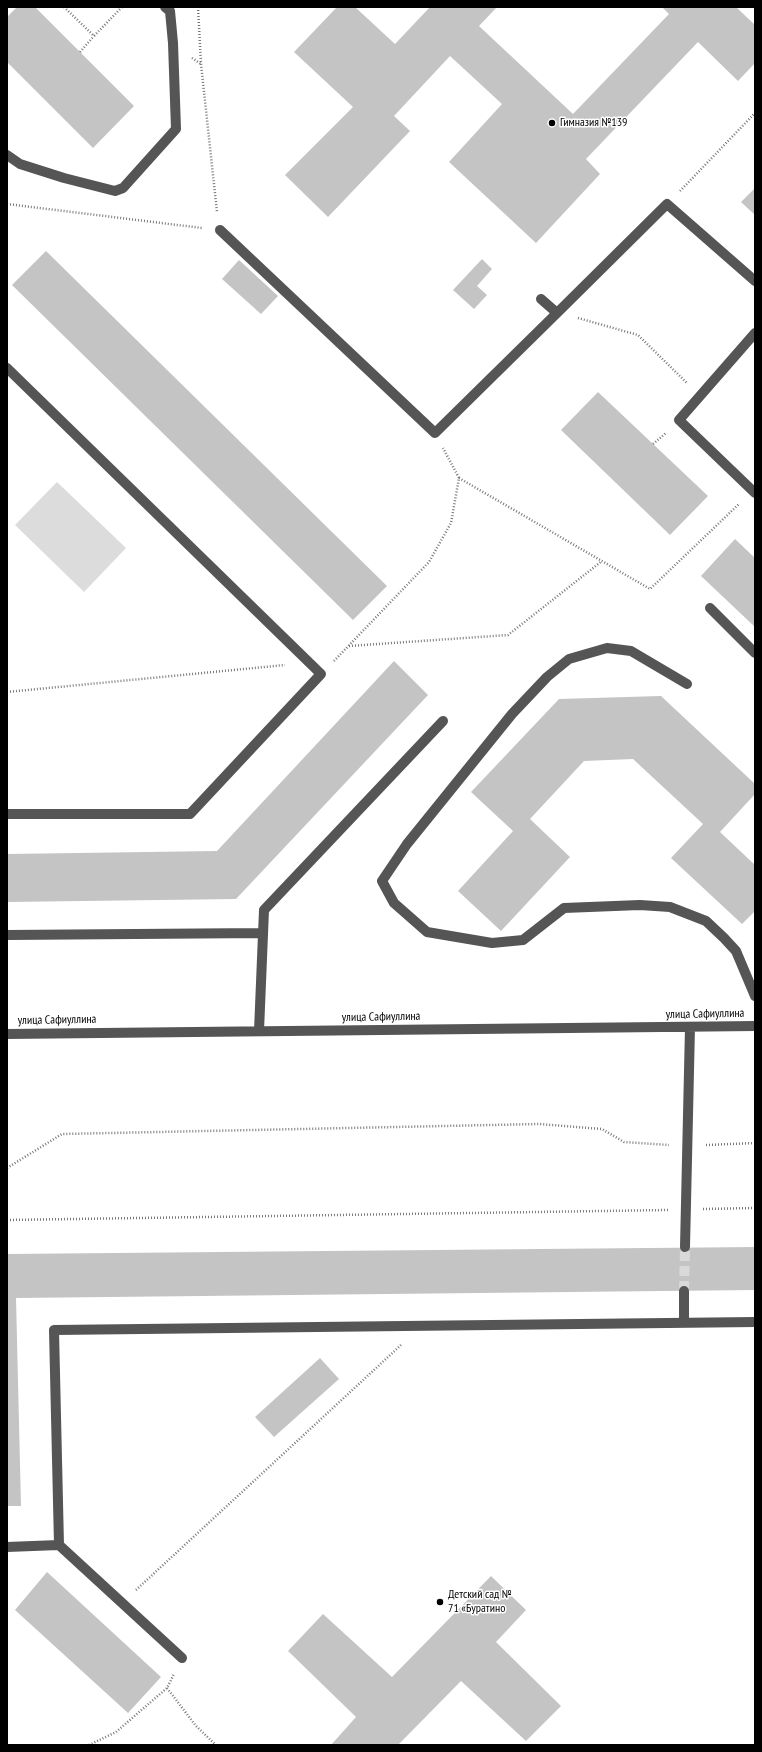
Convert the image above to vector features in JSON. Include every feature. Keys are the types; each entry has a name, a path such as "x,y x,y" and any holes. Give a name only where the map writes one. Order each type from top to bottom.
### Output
{"street":[{"path":"7,155 20,164 64,178 115,191 123,188 176,129 173,43 170,11 165,7"},
{"path":"220,230 435,433 667,204 755,281"},
{"path":"541,299 557,313"},
{"path":"754,492 679,420 755,333"},
{"path":"7,368 321,674 190,814 7,814"},
{"path":"710,608 755,653"},
{"path":"687,684 631,651 607,648 569,659 547,677 512,714 407,844 382,881 394,903 427,932 492,943 523,940 564,908 640,905 670,907 706,922 728,942 736,951 755,996"},
{"path":"260,1031 264,910 443,721"},
{"path":"7,935 263,933"},
{"name":"улица Сафиуллина","path":"7,1034 755,1026"},
{"path":"685,1247 690,1027"},
{"path":"684,1291 684,1323"},
{"path":"59,1545 54,1330 755,1322"},
{"path":"7,1547 59,1545 182,1658"}],"path":[{"path":"64,7 94,36"},
{"path":"80,52 122,7"},
{"path":"7,204 220,230 201,64 198,7"},
{"path":"667,204 755,113"},
{"path":"557,313 638,335 700,396"},
{"path":"435,433 459,478 650,589 754,492"},
{"path":"321,674 429,562 451,523 459,478"},
{"path":"348,646 508,635 602,561"},
{"path":"7,692 309,662"},
{"path":"7,1168 62,1134 540,1124 602,1129 624,1142 688,1145 755,1143"},
{"path":"7,1220 755,1208"},
{"path":"122,1603 422,1326"},
{"path":"89,1745 116,1732 167,1688 182,1658"},
{"path":"167,1688 196,1726 216,1745"}],"shaded area":[{"path":"57,482 126,548 84,592 15,525"}],"building":[{"path":"17,7 35,7 134,106 93,148 7,62 7,17"},
{"name":"Гимназия №139","path":"337,7 355,7 395,44 430,7 497,7 479,26 573,114 669,14 662,7 736,7 755,25 755,63 738,81 698,42 586,159 600,174 536,243 449,162 502,104 450,56 394,116 410,131 328,217 285,175 353,107 294,52"},
{"path":"755,188 755,215 741,202"},
{"path":"46,251 387,586 353,620 12,285"},
{"path":"482,259 492,269 477,286 487,295 474,309 453,290"},
{"path":"239,260 278,296 261,314 222,279"},
{"path":"598,392 708,496 670,535 561,430"},
{"path":"735,539 755,558 755,627 701,576"},
{"path":"394,661 428,695 236,899 7,902 7,854 217,851"},
{"path":"661,696 755,784 755,794 720,832 755,865 755,911 742,924 671,858 703,824 633,759 584,761 530,819 570,857 501,931 458,891 513,831 471,792 559,699"},
{"path":"755,1247 755,1290 16,1298 21,1506 7,1506 7,1254"},
{"path":"320,1358 339,1379 274,1437 255,1417"},
{"path":"47,1572 161,1677 128,1713 15,1610"},
{"path":"491,1576 526,1610 496,1642 561,1706 526,1741 461,1681 398,1745 331,1745 356,1717 288,1651 323,1614 392,1677"}],"tunnel":[{"path":"684,1291 685,1247"}],"place":[{"name":"Гимназия №139","path":"552,123"},
{"name":"Детский сад № 71 «Буратино","path":"440,1602"}]}
